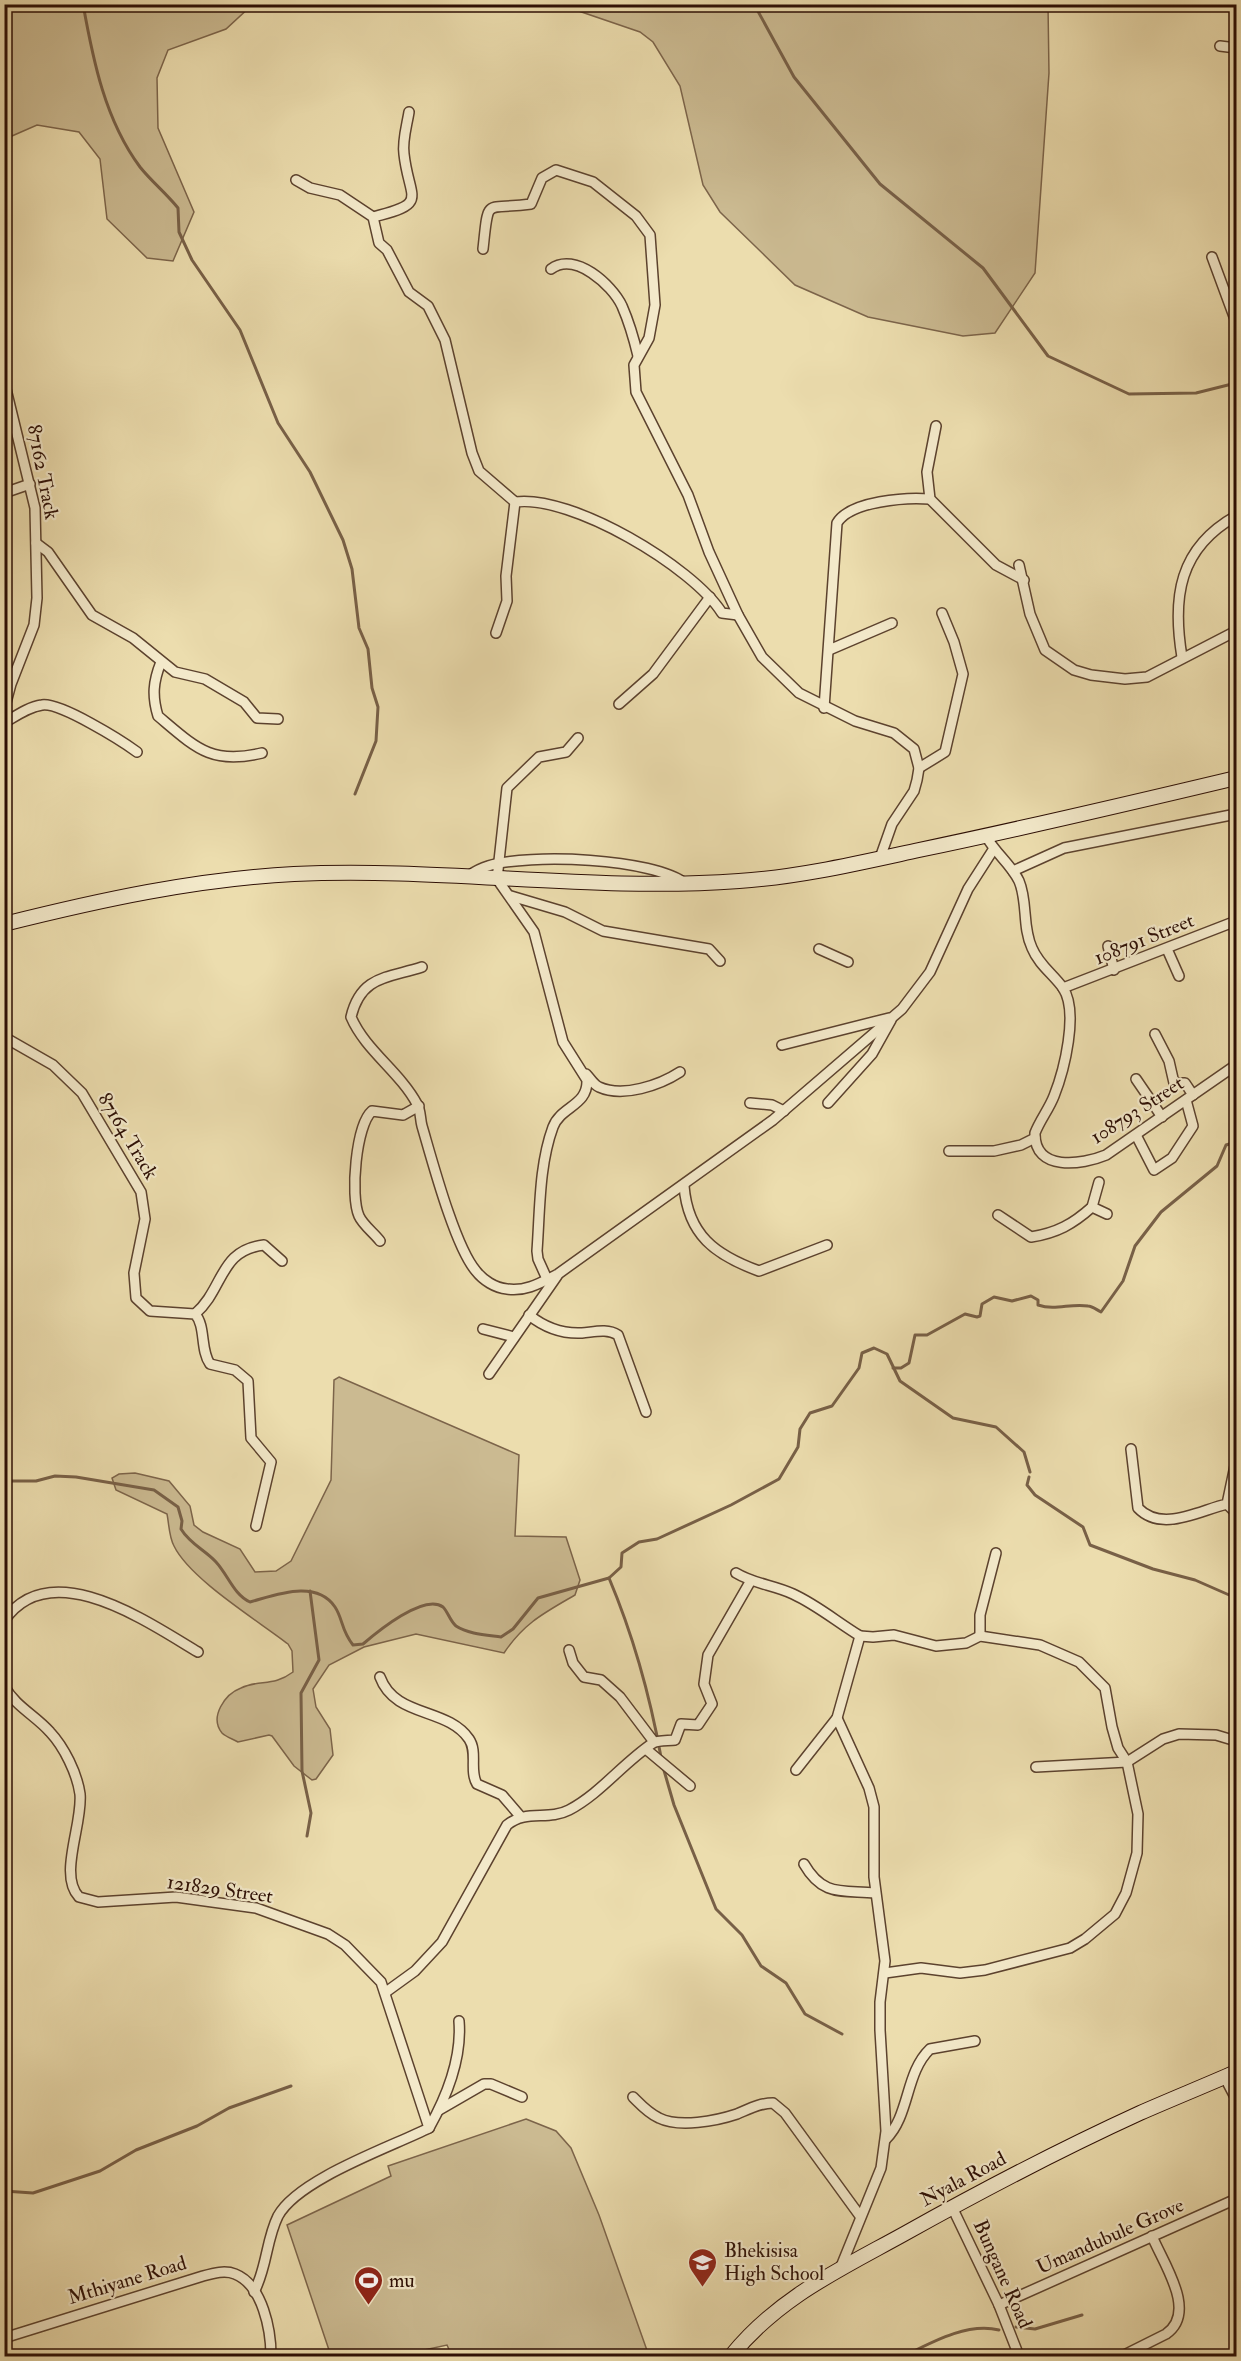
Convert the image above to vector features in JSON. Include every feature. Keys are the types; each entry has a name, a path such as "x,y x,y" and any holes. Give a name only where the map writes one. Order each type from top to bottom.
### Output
{"main road":[{"path":"4,924 110,899 216,880 318,874 566,883 686,884 803,874 986,836 1236,778"},
{"name":"Nyala Road","path":"731,2356 769,2315 796,2295 840,2269 952,2207 1092,2135 1231,2075"}],"street":[{"path":"1220,46 1236,48"},
{"path":"373,217 400,210 409,204 412,196 411,181 403,151 409,112"},
{"path":"483,249 487,215 494,206 531,204 543,178 556,170 593,182 636,216 650,235 655,305 649,338 634,365 639,398 688,495 709,552 738,615 762,657 799,693 824,708 894,733 914,749 919,768 914,791 892,824 880,858"},
{"path":"296,180 310,188 340,195 373,217 379,243 387,250 409,292 428,306 445,340 475,464 515,502"},
{"path":"1212,257 1236,322"},
{"path":"551,269 558,264 573,264 584,268 610,288 622,305 638,356"},
{"name":"87162 Track","path":"4,381 34,508 37,613 4,710"},
{"path":"936,426 927,472 930,499 996,565 1024,580"},
{"path":"4,493 30,484"},
{"path":"824,708 835,531 839,519 845,514 903,497 930,499"},
{"path":"515,502 529,500 586,515 692,578 722,614 738,615"},
{"path":"496,633 507,601 506,576 515,502"},
{"path":"1182,657 1177,625 1180,583 1189,561 1205,538 1236,516"},
{"path":"36,543 48,552 92,615 133,638 161,662 180,674 206,679 244,702 257,718 278,719"},
{"path":"1019,566 1030,614 1045,650 1074,670 1110,678 1147,676 1236,631"},
{"path":"619,704 653,674 710,597"},
{"path":"919,768 945,752 963,674 954,642 942,614"},
{"path":"828,650 892,623"},
{"path":"161,662 154,679 153,691 158,716 199,748 213,755 226,759 262,753"},
{"path":"4,723 24,710 47,705 117,737 137,752"},
{"path":"547,1279 537,1251 543,1174 553,1125 583,1098 587,1080 563,1042 534,932 497,879 505,798 510,784 534,760 543,755 566,752 578,738"},
{"path":"1013,871 1064,848 1236,814"},
{"path":"949,1151 994,1151 1021,1145 1035,1138 1038,1126 1054,1095 1062,1069 1070,1020 1063,988 1044,968 1030,945 1022,891 1013,871 993,850 986,836"},
{"path":"422,967 375,979 358,1000 351,1017 358,1029 407,1087 419,1106 422,1125 460,1243 476,1272 495,1286 505,1289 530,1287 558,1274 684,1186 784,1111 911,1000 930,972 968,889 993,850"},
{"path":"466,878 487,866 498,863 536,860 606,861 671,873 686,884"},
{"path":"511,896 565,912 603,931 709,949 720,961"},
{"name":"108791 Street","path":"1063,988 1236,921"},
{"path":"1108,946 1114,970"},
{"path":"819,949 848,962"},
{"path":"1167,949 1179,976"},
{"path":"782,1045 891,1017"},
{"path":"828,1103 872,1054 891,1017"},
{"path":"1136,1135 1154,1170 1172,1158 1193,1126 1190,1097 1185,1083 1174,1083 1169,1060 1155,1034"},
{"name":"87164 Track","path":"4,1037 53,1065 82,1093 141,1192 145,1219 134,1273 136,1298 150,1311 195,1314"},
{"name":"108793 Street","path":"1035,1138 1044,1156 1049,1159 1076,1163 1089,1162 1106,1155 1236,1065"},
{"path":"582,1070 598,1087 623,1092 666,1081 680,1072"},
{"path":"1136,1079 1162,1117"},
{"path":"750,1103 772,1105 784,1111"},
{"path":"380,1241 358,1215 355,1193 361,1129 366,1117 372,1111 403,1115 419,1106"},
{"path":"998,1215 1031,1237 1050,1234 1072,1224 1092,1207 1099,1182"},
{"path":"684,1186 686,1209 700,1233 713,1248 744,1265 759,1271 827,1245"},
{"path":"1092,1207 1107,1214"},
{"path":"256,1526 271,1462 251,1438 248,1381 235,1371 210,1364 204,1354 199,1321 195,1314 211,1297 228,1264 243,1250 264,1245 282,1261"},
{"path":"489,1374 558,1274"},
{"path":"529,1315 549,1328 580,1333 608,1331 618,1335 646,1412"},
{"path":"483,1329 514,1337"},
{"path":"1131,1449 1135,1498 1138,1508 1146,1515 1185,1518 1227,1504"},
{"path":"1227,1504 1236,1461"},
{"path":"1227,1504 1236,1513"},
{"path":"980,1636 980,1615 996,1553"},
{"path":"736,1573 750,1582 790,1593 818,1606 860,1636 894,1635 936,1646 966,1643 980,1636 1054,1650 1087,1668 1105,1688 1114,1737 1127,1762 1138,1814 1137,1853 1126,1893 1114,1914 1100,1929 1071,1948 985,1970 960,1974 921,1968 885,1973"},
{"path":"654,1742 675,1740 681,1724 698,1725 712,1704 704,1684 708,1655 750,1582"},
{"path":"4,1621 25,1601 50,1591 60,1591 100,1600 129,1612 198,1652"},
{"path":"796,1770 837,1718 860,1636"},
{"path":"569,1650 573,1663 584,1677 601,1680 620,1697 654,1742"},
{"path":"380,1677 390,1695 401,1703 444,1721 466,1736 472,1746 474,1779 477,1784 482,1789 502,1795 520,1816"},
{"name":"121829 Street","path":"4,1686 22,1710 50,1732 76,1778 80,1804 70,1869 72,1885 79,1897 98,1902 176,1897 256,1908 328,1934 368,1966 386,1992 429,2128"},
{"path":"837,1718 869,1788 874,1807 875,1893 883,1940 885,1973 879,2002 886,2139 881,2168 840,2269"},
{"path":"1036,1767 1127,1762 1163,1739 1179,1734 1216,1735 1236,1740"},
{"path":"386,1992 415,1971 442,1942 502,1832 520,1816 555,1815 568,1810 651,1753 654,1742"},
{"path":"651,1753 690,1786"},
{"path":"804,1863 817,1883 825,1887 845,1892 875,1893"},
{"path":"271,2356 269,2330 254,2292 265,2268 274,2226 286,2205 351,2163 429,2128 439,2110 456,2059 460,2037 459,2021"},
{"path":"886,2139 895,2129 916,2071 925,2054 930,2049 975,2041"},
{"path":"1231,2075 1236,2099"},
{"path":"439,2110 484,2084 491,2084 522,2097"},
{"path":"633,2097 656,2117 665,2121 684,2122 724,2118 762,2104 773,2103 785,2113 860,2216"},
{"name":"Umandubule Grove","path":"999,2305 1236,2199"},
{"name":"Bungane Road","path":"952,2207 999,2305 1019,2356"},
{"path":"1122,2356 1173,2330 1179,2316 1177,2295 1152,2236"},
{"name":"Mthiyane Road","path":"4,2338 216,2272 234,2273 254,2292"}],"shaded area":[{"path":"4,5 252,5 226,29 168,50 157,78 158,128 194,212 173,261 147,258 107,219 100,159 79,132 37,125 5,139"},
{"path":"561,5 1048,5 1049,73 1035,273 995,333 963,336 868,317 795,285 720,212 703,185 680,86 653,42 640,32"},
{"path":"339,1377 519,1455 515,1536 566,1537 580,1580 575,1595 527,1626 504,1653 416,1634 364,1647 329,1665 313,1689 316,1707 330,1729 333,1755 316,1779 312,1780 294,1766 272,1736 238,1742 222,1733 218,1727 218,1713 229,1695 248,1685 279,1680 293,1672 292,1651 288,1644 194,1572 174,1546 167,1514 116,1490 112,1478 119,1474 135,1473 169,1481 190,1506 194,1525 203,1532 240,1549 255,1572 276,1571 291,1561 331,1480 334,1380"},
{"path":"526,2119 556,2131 571,2148 599,2215 649,2356 452,2356 447,2345 396,2356 331,2356 287,2225 391,2176 388,2166"}],"waterway":[{"path":"83,4 96,68 118,130 140,167 178,208 179,232 192,260 240,330 278,423 310,472 343,540 352,569 359,628 368,649 372,688 378,707 376,741 355,794"},
{"path":"754,4 794,77 880,184 983,268 1048,356 1129,394 1196,393 1236,383"},
{"path":"893,1368 901,1368 909,1363 915,1335 927,1335 965,1314 980,1316 982,1304 994,1297 1012,1301 1031,1296 1038,1300 1038,1305 1045,1307 1081,1305 1101,1312 1123,1281 1135,1246 1161,1212 1217,1166 1226,1145 1236,1142"},
{"path":"4,1481 36,1481 55,1476 76,1477 154,1490 178,1507 182,1521 181,1529 193,1543 216,1562 244,1599 250,1602 295,1591 317,1593 327,1598 335,1607 353,1645 363,1644 389,1623 413,1609 435,1604 443,1607 454,1624 461,1629 501,1637 513,1629 538,1598 609,1578 621,1567 622,1553 639,1542 657,1539 731,1505 779,1479 798,1447 800,1429 810,1413 832,1406 859,1368 862,1353 874,1348 887,1354 900,1381 953,1418 996,1427 1024,1452 1030,1472"},
{"path":"1029,1477 1027,1485 1035,1495 1083,1527 1090,1545 1153,1569 1195,1580 1236,1598"},
{"path":"609,1578 640,1666 661,1757"},
{"path":"307,1836 311,1813 302,1771 301,1693 319,1660 310,1591"},
{"path":"663,1767 674,1805 716,1909 742,1935 761,1966 786,1983 805,2014 842,2034"},
{"path":"4,2191 33,2193 100,2171 136,2150 197,2126 229,2108 291,2086"},
{"path":"1016,2327 1035,2329 1082,2315"},
{"path":"904,2356 963,2331 987,2328 999,2330"}],"place":[{"name":"Bhekisisa High School","path":"703,2288"},
{"name":"mu","path":"368,2306"}]}
